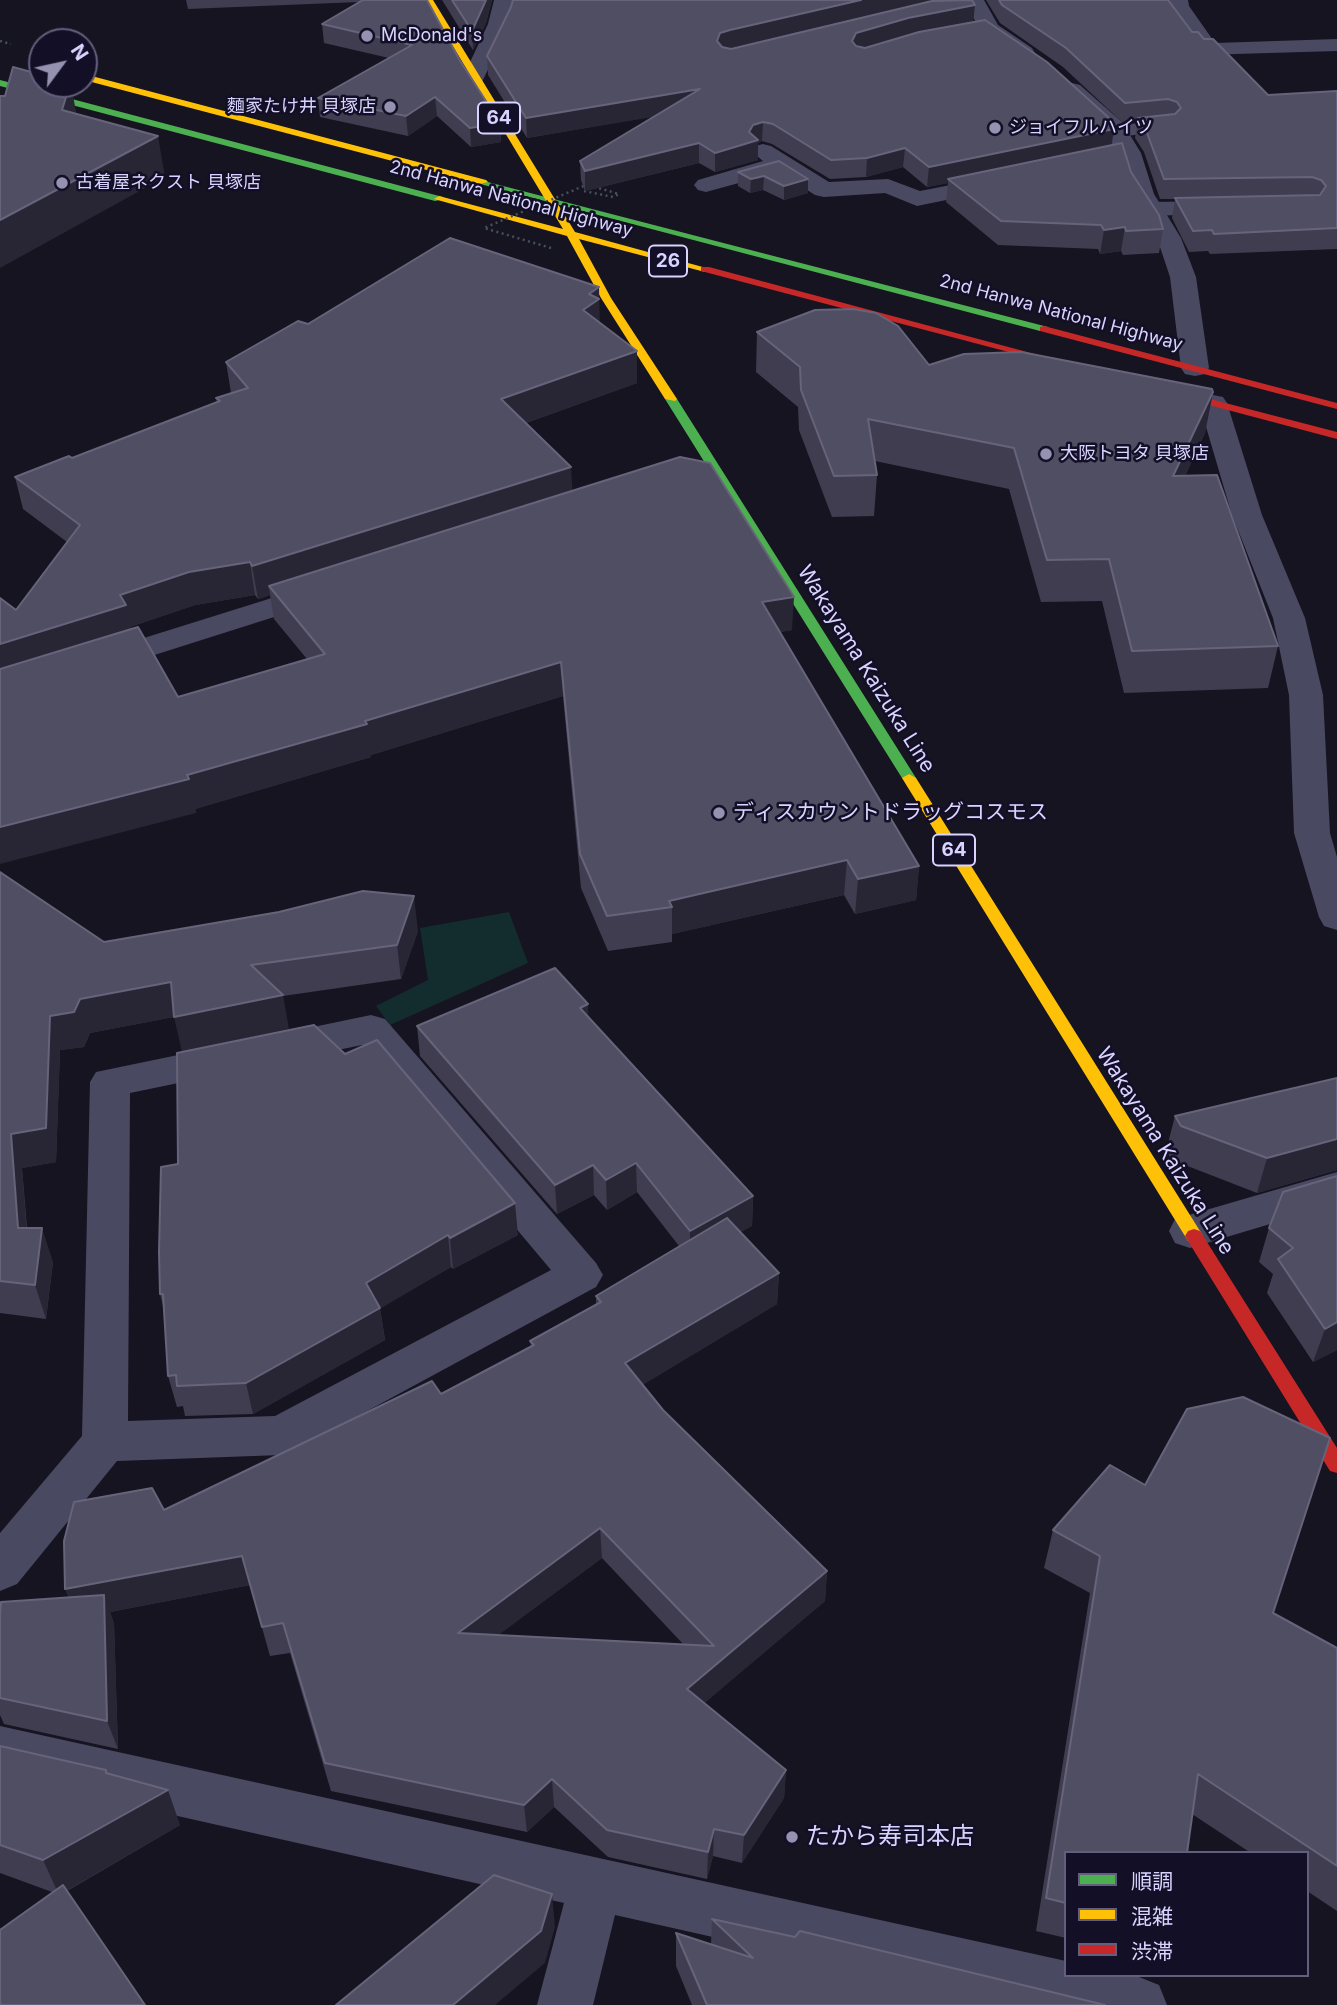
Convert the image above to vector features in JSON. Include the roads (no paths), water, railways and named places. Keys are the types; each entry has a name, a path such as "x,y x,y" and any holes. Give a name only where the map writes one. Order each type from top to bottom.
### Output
{"main road":[{"name":"Wakayama Kaizuka Line","path":"429,0 572,235 702,470 1337,1465"},
{"name":"2nd Hanwa National Highway","path":"98,81 1337,406"},
{"name":"2nd Hanwa National Highway","path":"0,83 1094,371"},
{"path":"1147,385 1337,436"}],"street":[{"path":"474,76 499,24 504,0"},
{"path":"1178,0 1179,6 1209,50 1337,45"},
{"path":"973,16 1049,71 1116,131 1129,153 1142,194 1169,239 1183,277 1195,368"},
{"path":"1104,161 1129,153"},
{"path":"706,185 773,157 824,190 888,186 917,199 1025,178"},
{"path":"1213,403 1247,514 1289,618 1306,695 1312,833 1337,917"},
{"path":"0,694 346,584"},
{"path":"0,1569 105,1442 110,1082 371,1029 581,1275 281,1435 105,1442"},
{"path":"1190,1231 1337,1188"},
{"path":"0,1751 1139,2005"},
{"path":"565,2005 596,1884"}],"lane":[{"path":"1116,131 1165,127"},
{"path":"1151,209 1243,208"}],"place":[{"name":"McDonald's","path":"367,36"},
{"name":"麵家たけ井 貝塚店","path":"390,107"},
{"name":"ジョイフルハイツ","path":"995,128"},
{"name":"古着屋ネクスト 貝塚店","path":"62,183"},
{"name":"大阪トヨタ 貝塚店","path":"1046,454"},
{"name":"ディスカウントドラッグコスモス","path":"719,813"},
{"name":"たから寿司本店","path":"792,1837"}]}
